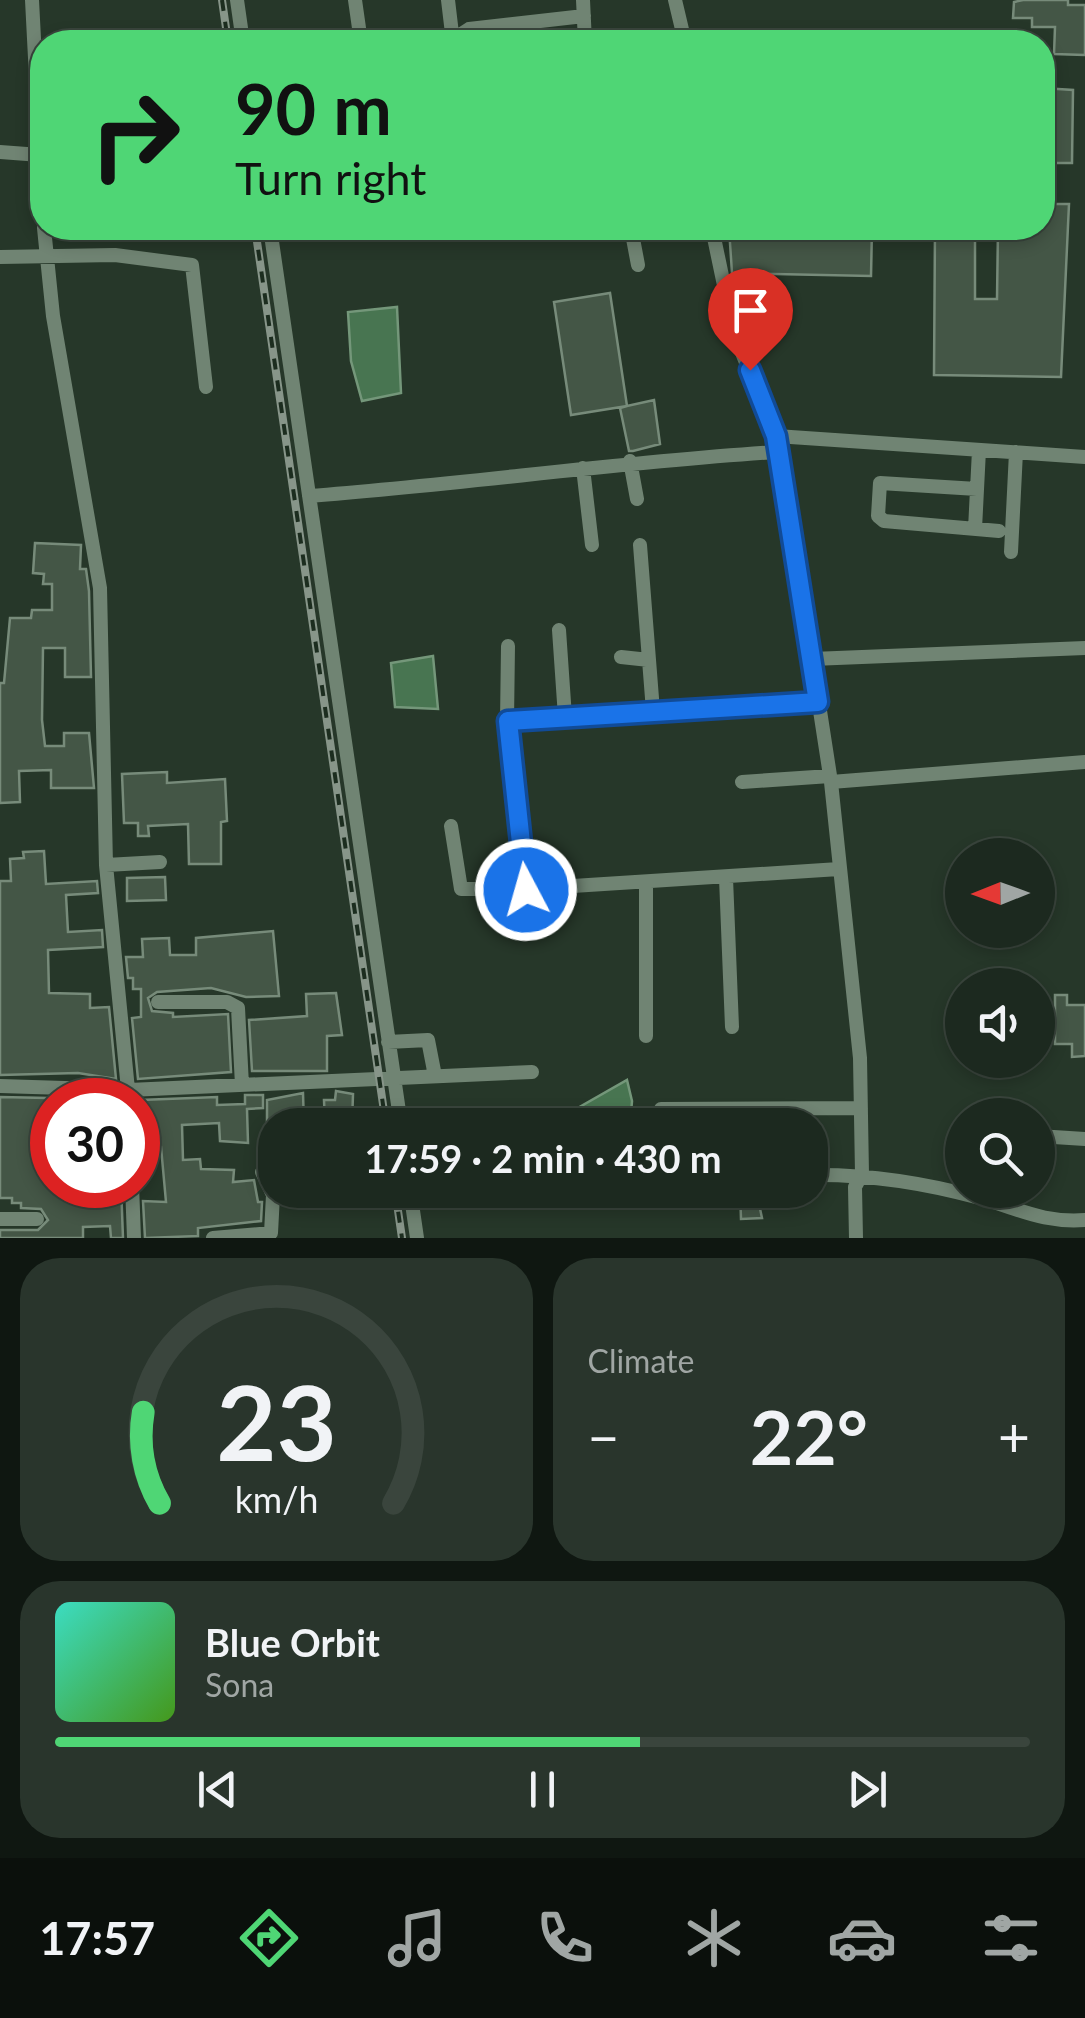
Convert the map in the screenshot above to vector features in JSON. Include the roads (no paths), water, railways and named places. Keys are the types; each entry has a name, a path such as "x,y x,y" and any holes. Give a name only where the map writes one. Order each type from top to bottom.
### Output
{"street":[{"path":"32,0 34,30"},
{"path":"236,0 241,30"},
{"path":"355,0 359,30"},
{"path":"448,0 451,30"},
{"path":"583,0 585,30"},
{"path":"676,0 682,30"},
{"path":"468,30 584,16"},
{"path":"534,22 535,30"},
{"path":"0,152 30,154"},
{"path":"44,240 100,588 106,865 127,1078"},
{"path":"272,240 398,1108"},
{"path":"633,240 638,265"},
{"path":"714,240 734,334 776,444 830,779 861,1108 862,1174 856,1187 856,1238"},
{"path":"0,256 115,254 192,265 206,386"},
{"path":"309,496 472,483 776,444 1085,457"},
{"path":"976,529 979,450"},
{"path":"1012,552 1016,452"},
{"path":"630,461 637,499"},
{"path":"583,468 592,545"},
{"path":"977,489 886,481 879,487 880,520 998,531"},
{"path":"640,545 654,711"},
{"path":"560,630 565,717"},
{"path":"508,646 508,721 526,890"},
{"path":"812,659 1085,648"},
{"path":"621,657 649,660"},
{"path":"508,721 818,702"},
{"path":"742,782 1085,762"},
{"path":"451,826 462,889 526,890 840,868"},
{"path":"106,865 160,862"},
{"path":"726,878 732,1027"},
{"path":"646,882 646,1036"},
{"path":"158,1002 227,1002 238,1008 242,1085"},
{"path":"388,1042 428,1040 435,1076"},
{"path":"160,1092 532,1072"},
{"path":"0,1086 30,1088"},
{"path":"828,1108 861,1108"},
{"path":"1055,1137 1085,1139"},
{"path":"828,1175 862,1174 978,1197 1040,1220 1085,1220"},
{"path":"133,1208 134,1238"},
{"path":"213,1238 271,1233 273,1208"},
{"path":"413,1208 417,1238"},
{"path":"0,1219 37,1219"}],"railway":[{"path":"222,0 226,30"},
{"path":"257,240 384,1108"},
{"path":"398,1208 402,1238"}]}
